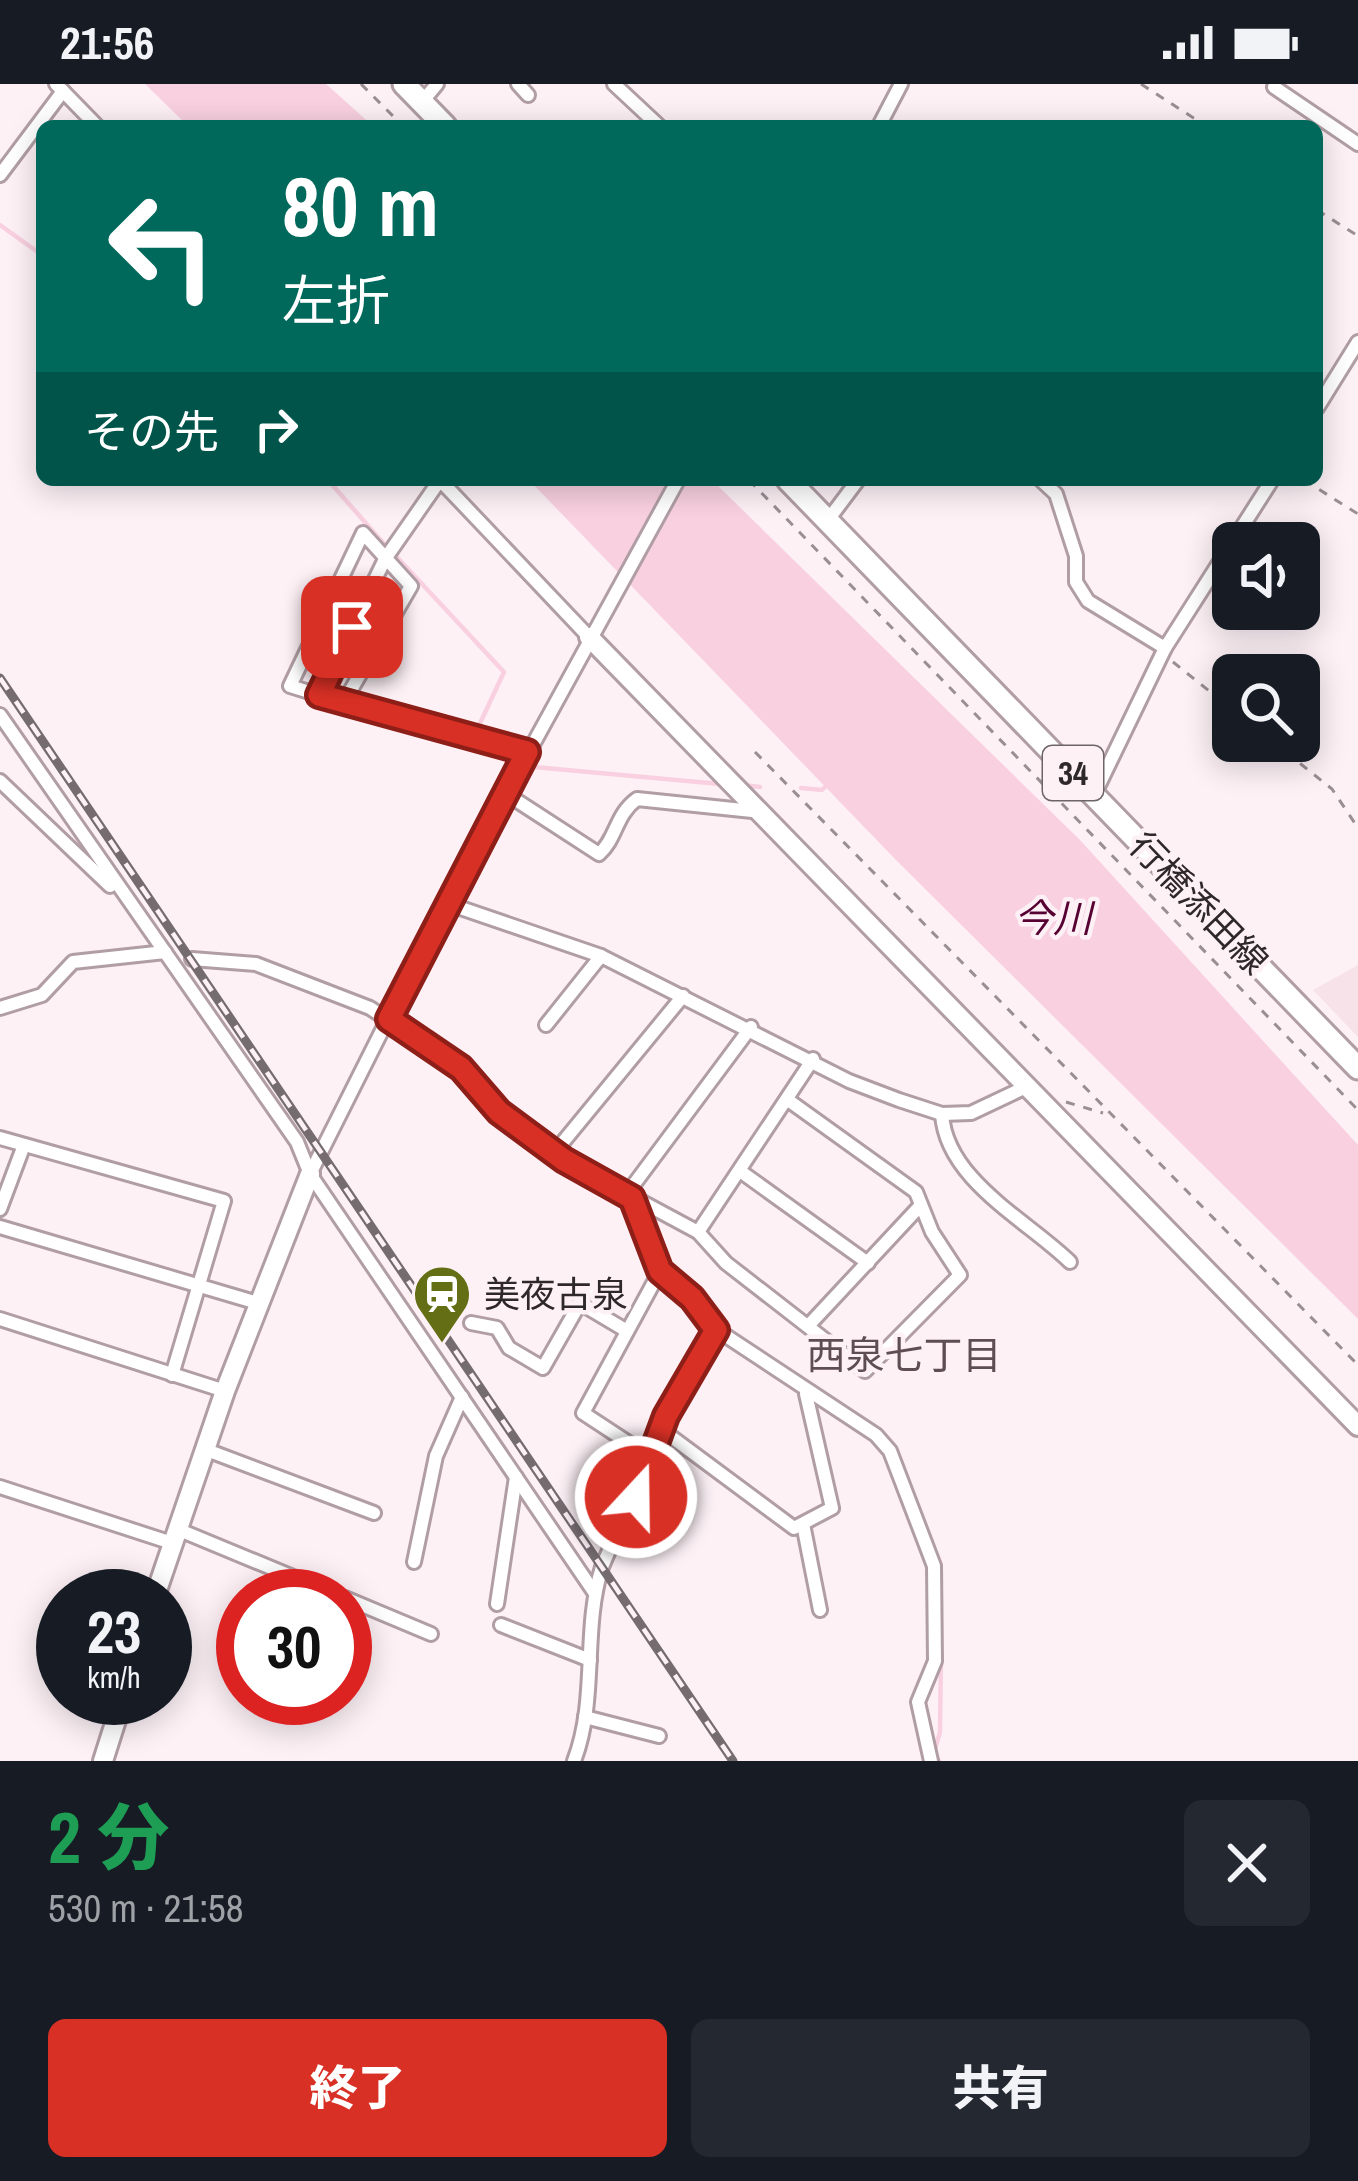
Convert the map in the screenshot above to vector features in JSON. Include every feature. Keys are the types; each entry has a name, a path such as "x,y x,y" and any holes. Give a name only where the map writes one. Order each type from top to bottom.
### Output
{"main road":[{"path":"404,84 439,120"},
{"name":"行橋添田線","path":"794,486 1358,1068"}],"street":[{"path":"422,103 437,84"},
{"path":"614,84 653,120"},
{"path":"882,120 901,84"},
{"path":"1274,87 1323,120"},
{"path":"38,120 60,88 91,120"},
{"path":"1323,120 1358,144"},
{"path":"0,175 36,123"},
{"path":"1323,398 1358,342"},
{"path":"319,695 385,559 436,486"},
{"path":"446,486 593,629 725,773 1358,1426"},
{"path":"164,1569 225,1391 310,1174 446,903 675,486"},
{"path":"828,520 854,486"},
{"path":"1047,486 1056,494 1076,556 1076,582 1088,601 1164,651"},
{"path":"1094,794 1164,651 1268,486"},
{"path":"344,703 411,586 363,533 290,686 344,703 526,754"},
{"path":"0,715 297,1142 310,1174 594,1592"},
{"path":"0,782 129,904"},
{"path":"506,793 599,854 609,845 624,809 638,800 659,798 733,813 761,810"},
{"path":"446,903 601,956 861,1086 943,1114 971,1113 1034,1093"},
{"path":"0,1008 42,995 73,962 165,952"},
{"path":"546,1025 601,956"},
{"path":"191,959 256,964 296,975 389,1019 461,1068 499,1112 554,1153 698,1232 726,1263 865,1371 960,1275 916,1192 788,1100"},
{"path":"554,1153 683,996"},
{"path":"629,1196 751,1027"},
{"path":"698,1232 814,1059"},
{"path":"943,1114 944,1138 962,1166 1070,1262"},
{"path":"0,1138 224,1201 172,1375"},
{"path":"0,1209 24,1145"},
{"path":"740,1171 868,1263"},
{"path":"629,1196 660,1271 692,1298 716,1330 884,1442 934,1567 935,1661 918,1702 931,1761"},
{"path":"808,1326 920,1206"},
{"path":"0,1227 258,1303"},
{"path":"650,1456 583,1413 660,1271"},
{"path":"471,1323 497,1328 509,1348 543,1369 588,1289"},
{"path":"580,1303 627,1331"},
{"path":"0,1319 225,1391"},
{"path":"574,1761 585,1717 594,1592 662,1430 716,1330"},
{"path":"662,1430 794,1528 832,1508 806,1393"},
{"path":"415,1562 436,1456 462,1397"},
{"path":"205,1449 374,1513"},
{"path":"497,1604 516,1477"},
{"path":"0,1487 174,1536 265,1569"},
{"path":"803,1524 820,1610"},
{"path":"372,1609 431,1634"},
{"path":"501,1625 518,1620 590,1660"},
{"path":"585,1717 659,1736"},
{"path":"103,1761 114,1725"}],"path":[{"path":"362,84 397,120"},
{"path":"1141,84 1197,120"},
{"path":"1323,214 1358,236"},
{"path":"755,486 1358,1110"},
{"path":"1314,486 1358,514"},
{"path":"1164,651 1212,692"},
{"path":"755,752 1105,1113 1358,1365"},
{"path":"1298,762 1332,789 1358,829"},
{"path":"1034,1093 1105,1113"}],"shaded area":[{"path":"1358,965 1358,1037 1313,990"}],"water":[{"path":"145,84 326,84 366,120 182,120"},
{"name":"今川","path":"535,486 718,486 1080,840 1358,1145 1358,1319 896,860"}],"waterway":[{"path":"0,225 36,251"},
{"path":"333,486 385,545"},
{"path":"395,555 504,672 475,734"},
{"path":"472,749 534,767 720,784"},
{"path":"801,788 822,790 828,784"},
{"path":"744,785 760,787"},
{"path":"889,1464 898,1487"},
{"path":"939,1761 934,1753 940,1732 941,1653"}],"railway":[{"path":"0,678 733,1761"}],"place":[{"name":"美夜古泉","path":"442,1345"}],"district":[{"name":"西泉七丁目","path":"904,1355"}],"route":[{"path":"352,627 319,695 460,738 527,752 389,1019 461,1068 499,1112 564,1160 632,1198 660,1271 692,1298 716,1330 666,1416 636,1497"}]}
